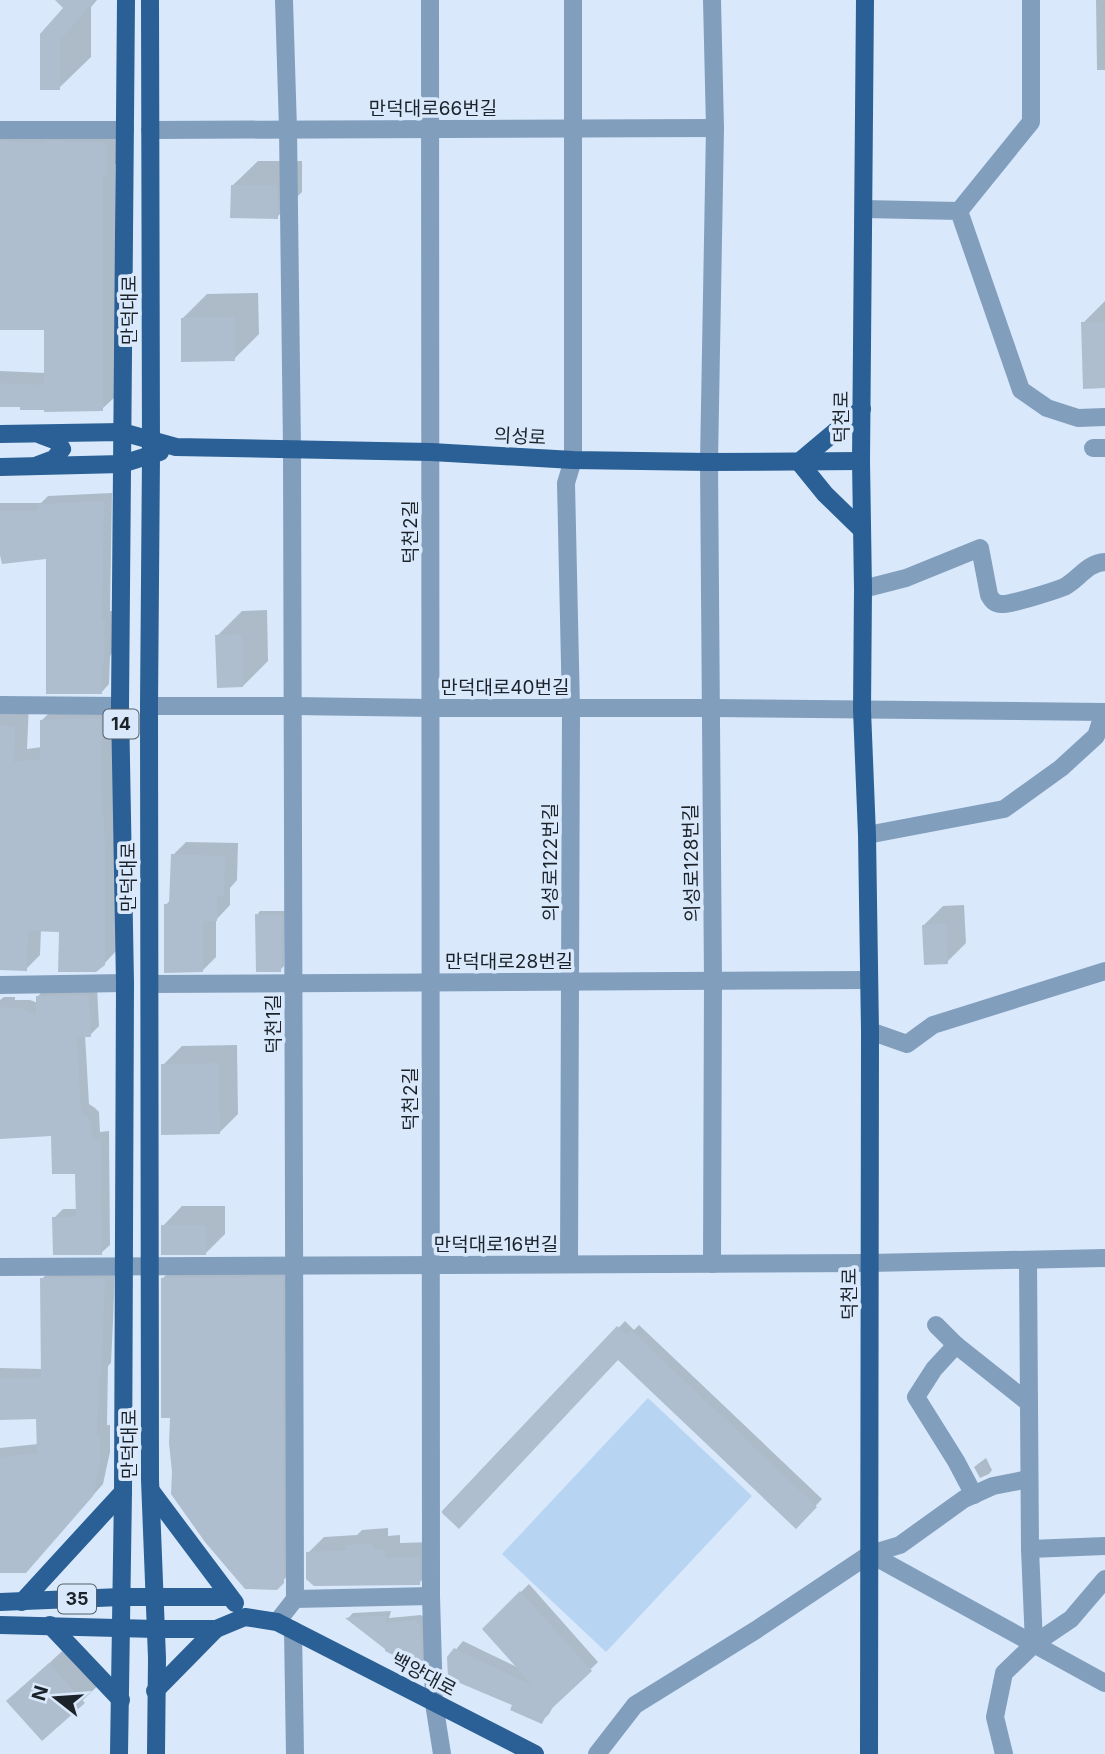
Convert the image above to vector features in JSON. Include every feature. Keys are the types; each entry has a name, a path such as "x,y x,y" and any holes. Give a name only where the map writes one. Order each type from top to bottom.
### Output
{"main road":[{"name":"만덕대로","path":"119,1754 124,1266 125,983 121,706 126,0"},
{"name":"만덕대로","path":"150,0 150,1491 157,1658 156,1754"},
{"name":"덕천로","path":"865,0 861,461 862,710 870,1031 869,1754"},
{"path":"862,408 799,462 825,494 862,530"},
{"path":"0,433 122,432 151,447"},
{"path":"0,442 29,442 37,434"},
{"path":"35,466 54,459 62,449 57,441 37,434"},
{"name":"의성로","path":"0,467 122,464 151,447 431,452 573,460 861,461"},
{"path":"50,1625 216,1629 245,1617 150,1491"},
{"path":"22,1602 123,1492"},
{"path":"155,1597 230,1597"},
{"name":"35","path":"0,1602 155,1597"},
{"name":"백양대로","path":"245,1617 285,1626 536,1754"},
{"name":"35","path":"0,1625 50,1625"},
{"path":"50,1625 121,1700"},
{"path":"155,1690 216,1629"}],"street":[{"name":"덕천1길","path":"284,0 292,449 295,1599"},
{"name":"덕천2길","path":"430,0 431,1596 434,1703 441,1750"},
{"name":"의성로122번길","path":"569,1265 571,709 566,484 573,460 573,0"},
{"name":"의성로128번길","path":"712,0 715,128 709,462 712,1264"},
{"path":"959,211 1031,121 1031,0"},
{"name":"만덕대로66번길","path":"150,130 715,128"},
{"path":"0,130 125,130"},
{"path":"864,209 959,211"},
{"path":"959,211 1021,390 1047,408 1078,418 1105,417"},
{"path":"863,589 906,578 980,548 989,594 992,601 1002,605 1064,586 1091,566 1105,562"},
{"path":"0,705 121,706"},
{"name":"만덕대로40번길","path":"149,706 1105,712"},
{"path":"867,835 1004,809 1061,768 1096,736 1105,712"},
{"path":"870,1031 907,1044 933,1025 1105,971"},
{"name":"만덕대로28번길","path":"150,984 869,980"},
{"path":"0,985 125,983"},
{"name":"만덕대로16번길","path":"0,1267 869,1263 1105,1258"},
{"path":"1028,1260 1030,1549 1034,1644"},
{"path":"936,1325 956,1346 1029,1403"},
{"path":"956,1346 934,1369 916,1397 974,1494"},
{"path":"597,1754 635,1705 756,1630 870,1554 900,1545 974,1494 993,1486 1029,1479"},
{"path":"1030,1549 1105,1546"},
{"path":"870,1554 1105,1683"},
{"path":"1004,1754 995,1717 1004,1674 1034,1644 1071,1619 1105,1579"},
{"path":"295,1754 285,1626 295,1599 431,1596"}],"shaded area":[{"path":"648,1398 752,1496 606,1652 502,1554"}],"building":[{"path":"55,0 95,0 60,40 60,90 40,90 40,34 63,8"},
{"path":"0,141 106,142 106,175 103,176 103,411 44,412 20,410 20,407 0,407 0,383 44,385 44,330 0,330"},
{"path":"231,185 277,185 278,219 230,218"},
{"path":"234,317 235,361 181,362 181,318"},
{"path":"1081,322 1105,322 1105,388 1083,389"},
{"path":"104,501 102,619 105,619 102,694 46,694 46,559 2,564 0,511 38,511 38,504"},
{"path":"242,634 243,687 217,688 215,635"},
{"path":"101,718 105,965 96,972 58,972 59,932 28,931 27,971 0,970 0,725 15,727 14,762 40,759 40,720"},
{"path":"171,854 225,856 224,895 217,896 217,921 203,921 203,972 164,973 164,904 169,904"},
{"path":"255,914 282,915 281,972 256,972"},
{"path":"946,923 948,964 924,965 922,925"},
{"path":"89,995 91,1037 77,1037 81,1113 91,1121 92,1140 101,1139 102,1255 53,1255 52,1217 76,1217 75,1174 52,1174 51,1136 0,1139 0,1007 20,1008 36,1015 36,996"},
{"path":"219,1063 220,1134 161,1135 161,1064"},
{"path":"161,1225 206,1225 206,1255 161,1255"},
{"path":"283,1277 284,1583 277,1590 245,1589 205,1542 171,1494 170,1418 161,1418 161,1278"},
{"path":"40,1278 105,1278 97,1435 100,1435 100,1464 93,1496 26,1573 0,1573 0,1457 37,1453 36,1419 0,1420 0,1378 41,1378"},
{"path":"617,1326 627,1335 631,1330 817,1507 796,1529 618,1360 459,1529 442,1513"},
{"path":"373,1543 374,1550 385,1550 385,1558 420,1557 420,1585 314,1586 306,1579 306,1552 347,1550 345,1545"},
{"path":"520,1591 592,1671 547,1713 542,1724 510,1710 512,1705 448,1678 447,1657 454,1648 533,1686 482,1629"},
{"path":"386,1615 385,1623 415,1620 420,1624 422,1669 385,1651 345,1618"},
{"path":"49,1663 85,1703 42,1741 6,1701"}]}
